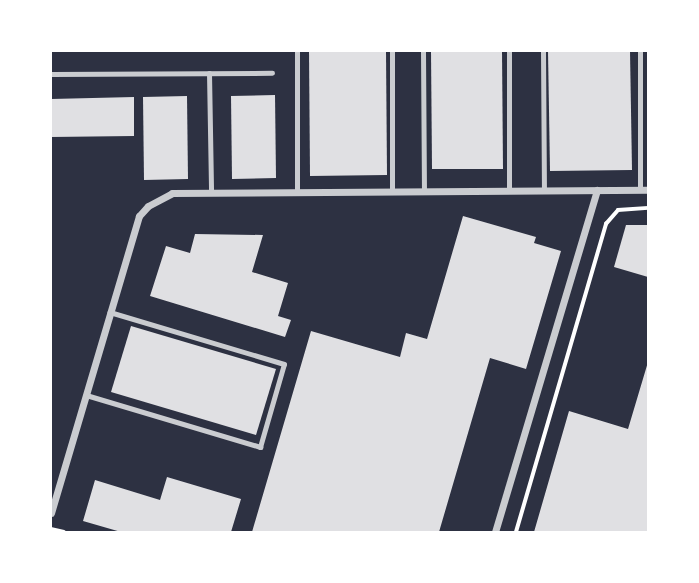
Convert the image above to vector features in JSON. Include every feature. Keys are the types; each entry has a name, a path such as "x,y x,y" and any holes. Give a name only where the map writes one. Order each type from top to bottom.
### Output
{"street":[{"path":"495,532 597,190"},
{"path":"51,513 139,216 148,206 172,193 644,190"}],"lane":[{"path":"297,51 297,192"},
{"path":"392,51 393,192"},
{"path":"423,51 424,192"},
{"path":"509,51 509,191"},
{"path":"543,51 544,191"},
{"path":"640,51 644,190"},
{"path":"209,73 211,193"},
{"path":"51,74 272,73"},
{"path":"86,396 260,447 285,363 110,312"}],"path":[{"path":"516,532 606,224 618,210 648,208"},
{"path":"51,528 64,532"}],"building":[{"path":"309,51 386,51 387,175 310,176"},
{"path":"431,51 502,51 503,169 432,169"},
{"path":"548,51 630,51 632,170 550,171"},
{"path":"275,95 276,178 232,179 231,96"},
{"path":"187,96 188,179 144,180 143,97"},
{"path":"134,97 134,136 51,137 51,99"},
{"path":"463,216 536,237 534,243 561,251 526,369 490,358 439,532 252,532 311,331 400,357 406,333 427,339"},
{"path":"626,225 648,225 648,277 614,267"},
{"path":"195,234 263,235 252,272 288,283 278,316 291,320 285,337 150,296 166,246 190,253"},
{"path":"131,326 276,369 256,435 111,392"},
{"path":"648,362 648,532 534,532 569,411 628,429"},
{"path":"167,477 241,499 231,532 121,532 83,521 95,480 160,500"}]}
